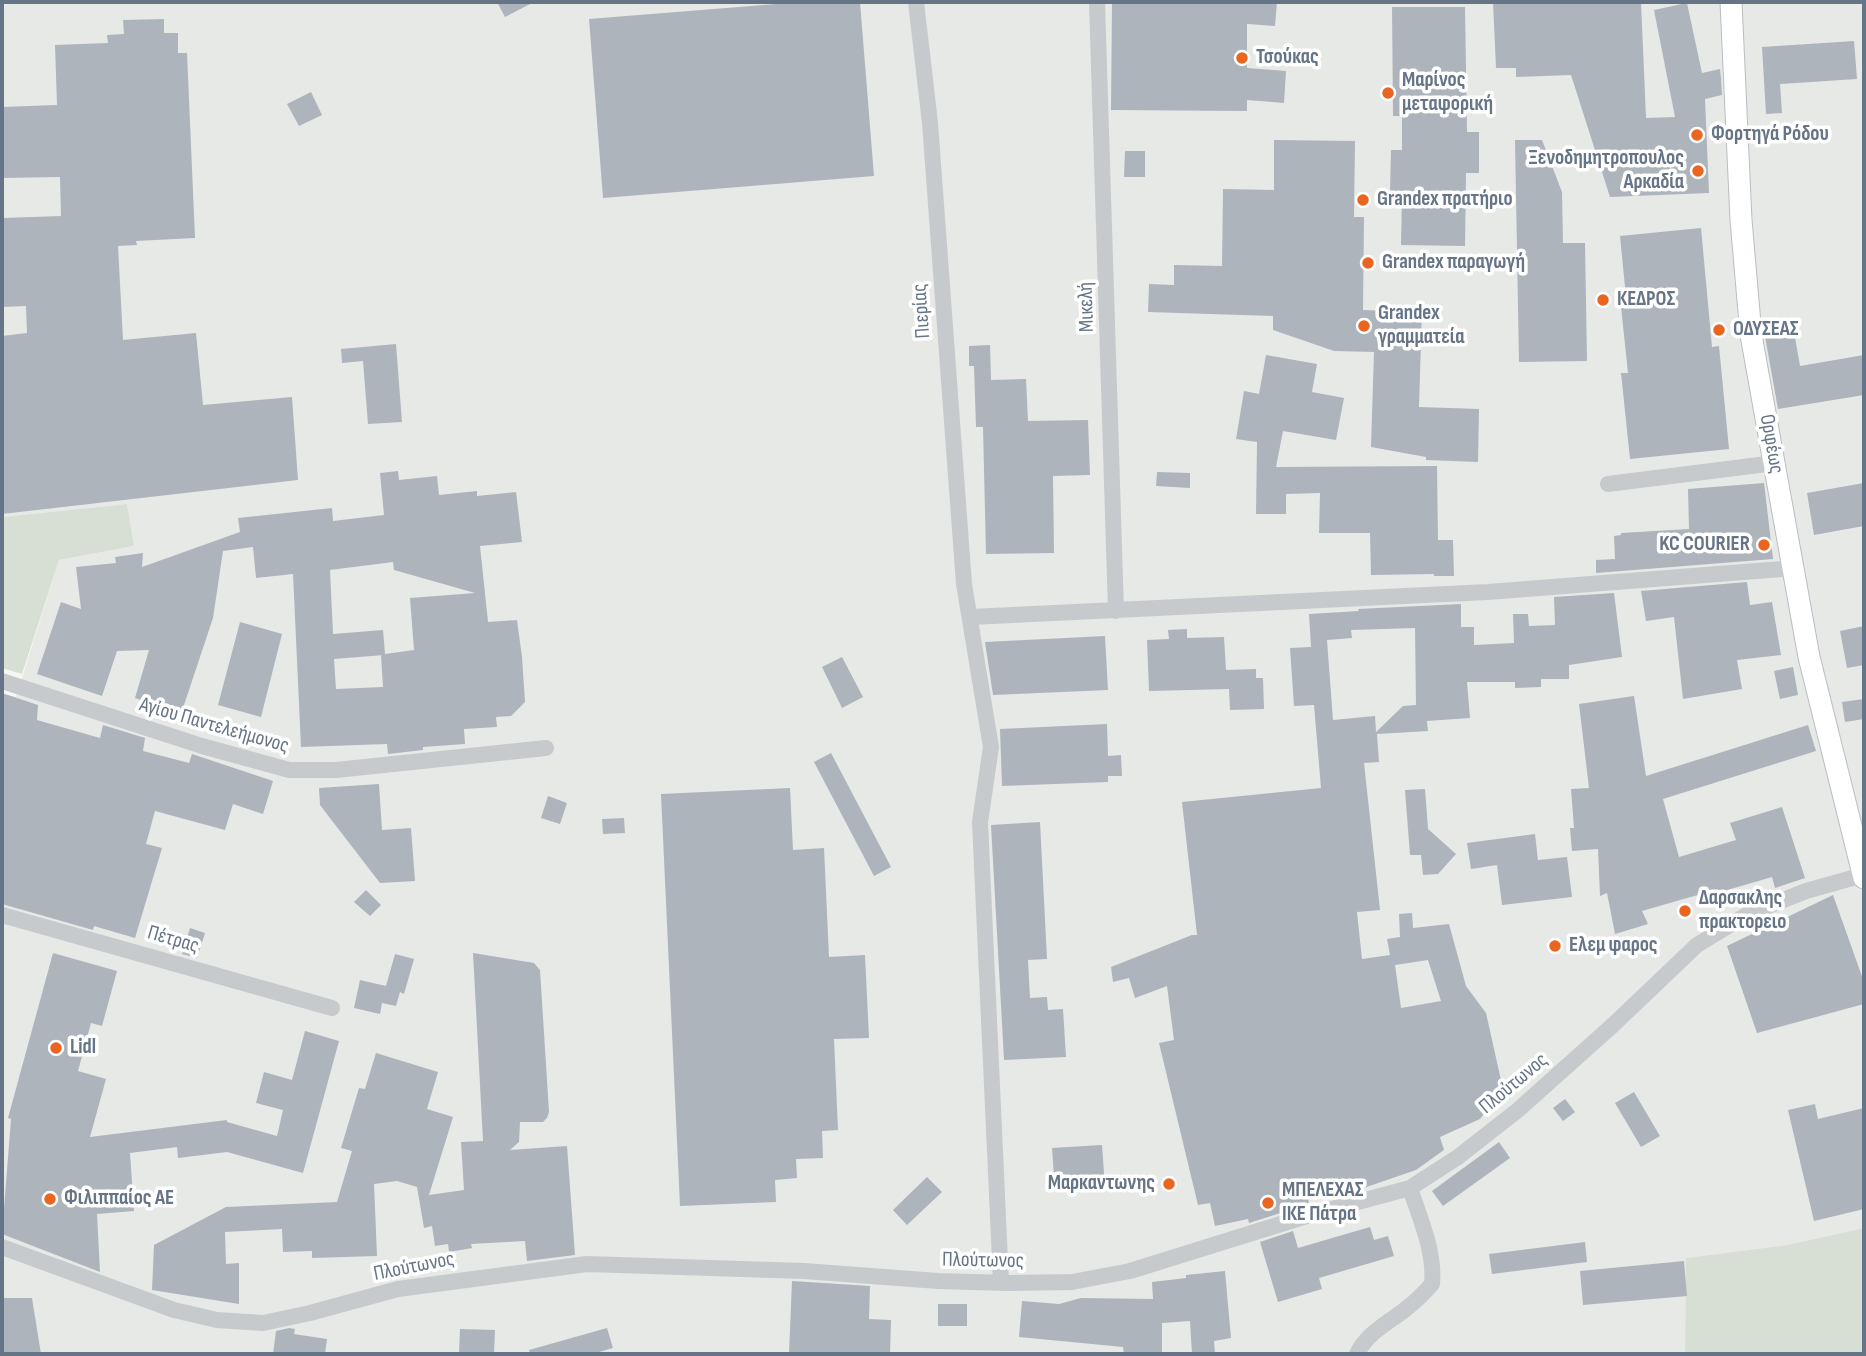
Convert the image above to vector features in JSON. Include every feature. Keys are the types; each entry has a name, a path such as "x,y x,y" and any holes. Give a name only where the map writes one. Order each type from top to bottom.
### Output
{"street":[{"name":"Πιερίας","path":"916,2 930,124 958,521 967,608 971,617 991,747 979,822 1001,1283"},
{"name":"Μικελή","path":"1097,2 1116,611"},
{"name":"Ορφέως","path":"1731,2 1744,262 1751,335 1809,657 1864,876"},
{"path":"1608,484 1775,463"},
{"path":"971,617 1488,592 1795,568"},
{"name":"Αγίου Παντελεήμονος","path":"2,681 227,754 289,770 336,770 546,748"},
{"name":"Πλούτωνος","path":"2,1247 173,1310 217,1320 262,1323 398,1289 587,1264 804,1270 938,1282 1072,1282 1130,1270 1410,1188 1431,1176 1518,1110 1697,945 1748,914 1806,891 1864,876"},
{"name":"Πέτρας","path":"2,915 332,1007"},
{"path":"1357,1354 1361,1345 1372,1334 1410,1307 1432,1284 1430,1250 1410,1188"}],"shaded area":[{"path":"2,2 1864,2 1864,1228 1787,1245 1686,1258 1685,1354 2,1354 2,694 16,697 59,560 134,546 127,504 2,517"},
{"path":"127,504 134,546 59,560 22,674 2,668 2,517"},
{"path":"1864,1228 1864,1354 1685,1354 1686,1258 1787,1245"}],"building":[{"path":"497,2 534,2 505,17"},
{"path":"801,2 860,2 874,176 603,198 589,19"},
{"path":"1112,2 1277,2 1275,26 1247,24 1247,68 1286,71 1284,103 1247,100 1247,111 1111,110"},
{"path":"1493,2 1641,2 1646,118 1675,117 1654,10 1687,3 1702,73 1720,69 1722,95 1705,99 1709,193 1610,197 1571,75 1516,77 1516,68 1496,68"},
{"path":"1392,7 1465,7 1467,132 1479,132 1479,173 1466,173 1465,246 1401,245 1402,195 1390,194 1391,150 1402,150 1402,116 1393,116"},
{"path":"164,19 164,33 178,33 178,53 187,53 195,238 136,241 137,245 118,246 123,340 196,333 203,405 292,397 298,480 2,514 2,336 27,333 26,306 2,307 2,218 61,216 60,177 2,178 2,107 57,105 55,45 108,43 107,35 124,34 123,20"},
{"path":"1854,41 1857,79 1780,84 1782,113 1766,114 1762,47"},
{"path":"311,92 322,115 299,126 287,104"},
{"path":"1274,140 1355,141 1354,217 1364,217 1363,310 1422,308 1419,407 1479,409 1478,462 1426,460 1426,457 1371,447 1374,352 1334,351 1273,330 1273,316 1148,312 1149,284 1174,285 1174,265 1222,266 1223,189 1274,190"},
{"path":"1515,140 1542,140 1562,192 1563,243 1585,243 1587,361 1519,362"},
{"path":"1125,151 1145,151 1145,177 1124,177"},
{"path":"1701,228 1712,347 1719,346 1729,449 1630,459 1621,373 1628,373 1620,297 1626,297 1620,236"},
{"path":"1792,320 1800,366 1864,355 1864,395 1778,409 1763,325"},
{"path":"396,344 402,422 368,424 363,361 342,363 341,349"},
{"path":"990,345 991,380 1026,379 1028,421 1088,420 1090,475 1053,476 1054,553 986,554 983,427 976,427 974,366 969,366 969,346"},
{"path":"1266,355 1317,364 1312,392 1344,398 1336,440 1283,431 1276,467 1437,466 1438,540 1453,540 1454,576 1371,575 1370,533 1319,533 1320,493 1286,494 1286,514 1256,514 1257,442 1236,439 1244,391 1259,394"},
{"path":"398,471 399,480 437,476 439,495 477,491 477,496 516,492 522,542 480,546 488,622 517,620 525,702 511,716 496,717 497,727 464,729 465,744 423,747 423,750 388,754 387,744 301,747 293,574 256,578 253,547 223,551 213,618 181,714 135,698 149,650 117,651 102,696 37,674 61,602 81,609 76,567 116,563 115,557 143,553 142,567 240,532 238,518 332,508 333,521 384,515 380,473","holes":["393,562 394,570 475,593 410,598 414,650 385,654 383,630 333,634 330,570","381,655 383,687 336,689 334,659"]},
{"path":"1157,472 1190,473 1190,488 1156,486"},
{"path":"1764,483 1773,559 1596,573 1596,560 1615,559 1614,536 1621,533 1689,529 1688,489"},
{"path":"1864,483 1864,526 1814,535 1807,493"},
{"path":"1747,582 1750,605 1772,602 1781,655 1737,660 1742,689 1683,699 1674,617 1646,621 1641,591"},
{"path":"1614,593 1622,657 1569,665 1569,679 1541,679 1541,687 1515,688 1515,682 1467,682 1470,718 1427,721 1428,731 1377,734 1379,762 1364,763 1380,910 1357,912 1362,959 1390,955 1387,939 1400,937 1399,914 1412,913 1413,928 1449,924 1466,986 1486,1013 1505,1098 1489,1107 1480,1119 1440,1137 1444,1150 1416,1170 1349,1193 1346,1182 1307,1191 1309,1204 1249,1223 1248,1219 1215,1226 1210,1203 1198,1205 1159,1043 1174,1040 1167,986 1135,998 1129,978 1113,982 1111,967 1197,935 1182,802 1321,788 1314,705 1294,706 1290,648 1311,647 1309,614 1461,604 1461,627 1474,627 1474,645 1514,643 1513,614 1528,614 1529,626 1555,625 1554,597","holes":["1415,628 1416,705 1403,706 1376,732 1375,716 1333,720 1327,640 1352,638 1351,630","1428,960 1441,1001 1401,1008 1395,965"]},
{"path":"240,622 282,634 261,717 218,705"},
{"path":"1864,626 1864,665 1847,668 1840,631"},
{"path":"1187,629 1187,638 1224,637 1226,670 1256,669 1256,678 1263,678 1264,709 1230,710 1229,689 1149,691 1147,640 1169,639 1168,630"},
{"path":"1105,636 1108,690 993,695 985,642"},
{"path":"842,657 863,697 842,708 822,667"},
{"path":"1793,667 1798,695 1780,699 1774,671"},
{"path":"2,693 38,705 37,720 100,738 103,725 145,738 143,751 189,763 192,754 273,781 263,814 233,804 225,830 155,811 146,844 162,848 135,938 94,926 93,930 2,904"},
{"path":"1634,696 1646,776 1808,725 1816,751 1663,799 1679,857 1736,840 1730,823 1782,807 1805,878 1775,888 1772,877 1642,911 1648,924 1615,934 1607,893 1600,896 1598,849 1572,851 1570,828 1574,828 1571,789 1589,788 1579,704"},
{"path":"1864,699 1864,719 1845,722 1842,702"},
{"path":"1107,724 1108,756 1121,755 1122,776 1108,776 1108,782 1002,786 1000,729"},
{"path":"831,753 891,867 874,876 814,762"},
{"path":"379,784 382,830 411,828 415,881 380,883 320,805 319,788"},
{"path":"790,788 793,850 824,848 829,957 865,955 869,1038 834,1039 838,1130 822,1131 823,1158 796,1159 797,1178 775,1180 776,1202 680,1206 661,794"},
{"path":"1425,789 1428,829 1456,854 1438,874 1423,875 1421,855 1410,855 1405,790"},
{"path":"548,796 567,803 560,824 541,818"},
{"path":"624,818 625,833 603,834 602,819"},
{"path":"1040,822 1047,959 1028,960 1030,998 1047,997 1048,1010 1063,1009 1066,1057 1004,1060 991,825"},
{"path":"1535,834 1538,860 1567,857 1572,897 1502,905 1497,865 1471,869 1467,843"},
{"path":"366,890 381,905 370,916 354,902"},
{"path":"1833,895 1864,982 1864,1004 1757,1033 1727,946"},
{"path":"190,928 205,933 197,958 182,954"},
{"path":"53,953 117,971 102,1026 91,1023 78,1071 106,1079 90,1137 227,1120 277,1136 283,1110 256,1103 264,1072 292,1080 305,1031 339,1041 303,1173 227,1152 178,1158 177,1147 130,1153 134,1211 97,1214 100,1272 2,1234 11,1119 8,1118"},
{"path":"473,953 534,963 540,970 549,1112 543,1122 520,1122 519,1142 510,1150 567,1146 575,1255 527,1261 525,1241 471,1244 472,1248 449,1252 448,1244 435,1246 432,1226 424,1228 417,1187 397,1181 374,1184 377,1256 312,1258 312,1251 283,1252 282,1229 225,1232 226,1264 239,1263 239,1304 152,1290 154,1245 226,1207 337,1202 352,1151 341,1148 359,1088 365,1089 376,1053 438,1072 427,1109 453,1117 429,1195 464,1190 461,1142 483,1141"},
{"path":"395,954 414,959 404,994 400,992 396,1006 382,1003 380,1014 354,1008 360,980 386,986"},
{"path":"1634,1092 1660,1136 1641,1147 1615,1103"},
{"path":"1565,1099 1575,1112 1563,1121 1553,1108"},
{"path":"1815,1104 1818,1119 1864,1108 1864,1209 1814,1221 1788,1110"},
{"path":"1499,1142 1510,1158 1443,1206 1432,1191"},
{"path":"1102,1145 1105,1187 1055,1190 1052,1148"},
{"path":"927,1177 942,1192 907,1225 893,1210"},
{"path":"1370,1227 1374,1240 1388,1236 1394,1256 1319,1278 1322,1289 1278,1302 1260,1242 1293,1231 1298,1248"},
{"path":"1585,1242 1587,1262 1492,1274 1489,1254"},
{"path":"1684,1261 1687,1296 1583,1305 1580,1271"},
{"path":"1225,1271 1231,1338 1214,1341 1215,1354 1192,1354 1190,1321 1162,1323 1162,1354 1124,1354 1123,1347 1019,1337 1022,1301 1059,1304 1081,1298 1153,1299 1152,1282"},
{"path":"792,1281 870,1286 869,1319 891,1320 890,1354 789,1354"},
{"path":"2,1298 32,1298 41,1354 2,1354"},
{"path":"938,1304 967,1304 967,1326 938,1326"},
{"path":"607,1328 613,1348 592,1354 530,1354 529,1350"},
{"path":"295,1329 294,1334 327,1339 325,1354 273,1354 276,1331"},
{"path":"460,1329 495,1330 494,1354 459,1354"}],"place":[{"name":"Τσούκας","path":"1242,58"},
{"name":"Μαρίνος μεταφορική","path":"1388,93"},
{"name":"Φορτηγά Ρόδου","path":"1697,135"},
{"name":"Ξενοδημητροπουλος Αρκαδία","path":"1698,171"},
{"name":"Grandex πρατήριο","path":"1363,200"},
{"name":"Grandex παραγωγή","path":"1368,263"},
{"name":"ΚΕΔΡΟΣ","path":"1603,300"},
{"name":"Grandex γραμματεία","path":"1364,326"},
{"name":"ΟΔΥΣΕΑΣ","path":"1719,330"},
{"name":"KC COURIER","path":"1764,545"},
{"name":"Δαρσακλης πρακτορειο","path":"1685,911"},
{"name":"Ελεμ φαρος","path":"1555,946"},
{"name":"Lidl","path":"56,1048"},
{"name":"Μαρκαντωνης","path":"1169,1184"},
{"name":"Φιλιππαίος ΑΕ","path":"50,1199"},
{"name":"ΜΠΕΛΕΧΑΣ ΙΚΕ Πάτρα","path":"1268,1203"}]}
